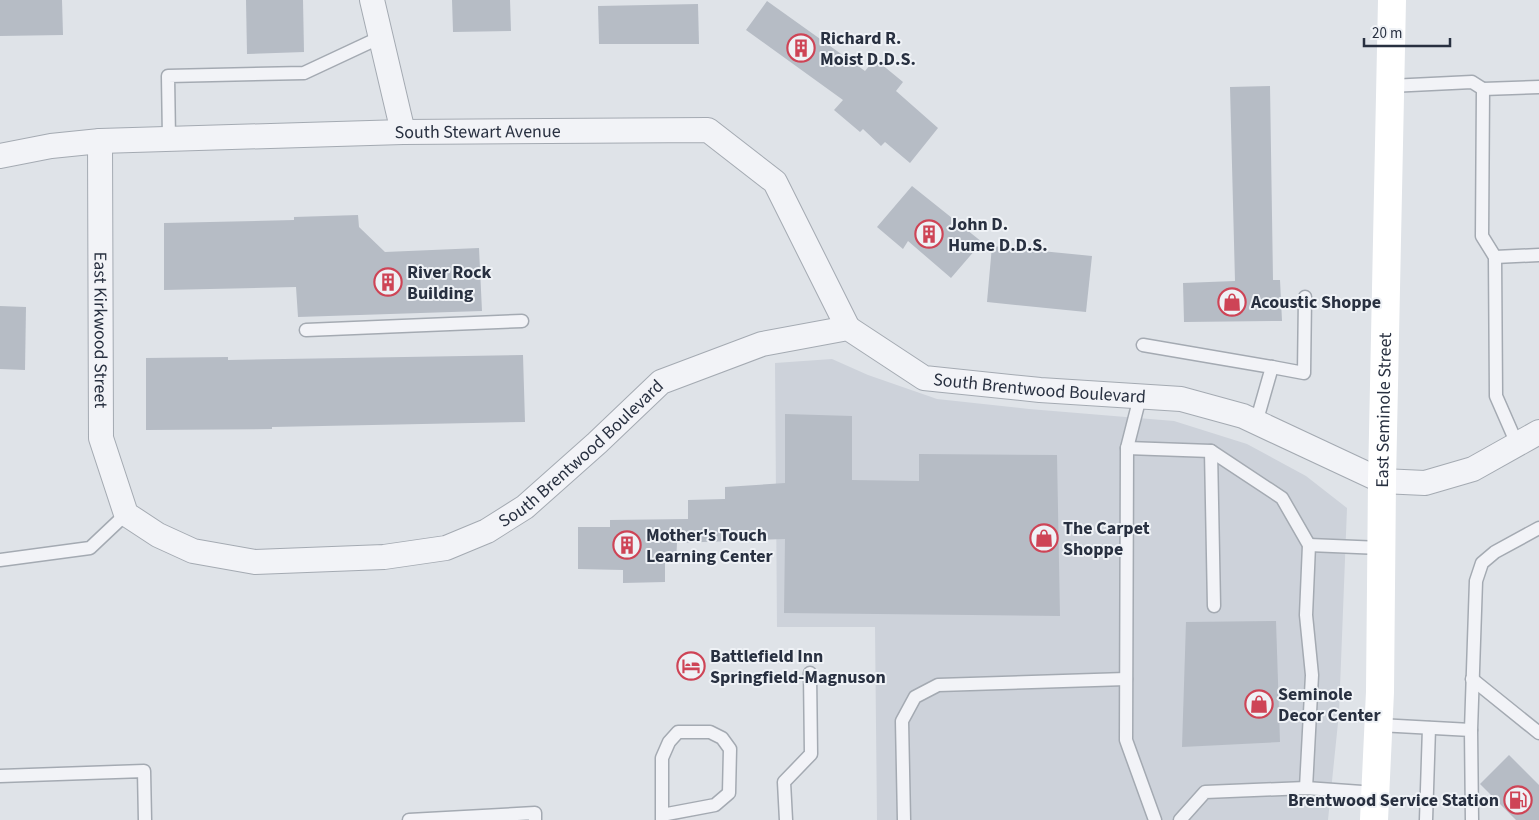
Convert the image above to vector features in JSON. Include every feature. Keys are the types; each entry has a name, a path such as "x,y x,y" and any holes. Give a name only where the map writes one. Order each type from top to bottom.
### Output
{"street":[{"path":"372,0 403,132"},
{"name":"East Seminole Street","path":"1374,820 1379,725 1392,0"},
{"name":"South Stewart Avenue","path":"0,156 51,146 100,141 403,132 708,130 775,182 848,328"},
{"name":"East Kirkwood Street","path":"100,141 101,438 126,514"},
{"name":"South Brentwood Boulevard","path":"126,514 158,535 193,551 256,562 384,557 446,548 487,531 525,507 597,443 661,382 762,344 848,328 924,378 1040,390 1181,399 1243,416 1382,481 1425,484 1473,469 1539,432"}],"lane":[{"path":"169,139 168,76 304,73 381,37"},
{"path":"1390,86 1472,82 1483,88 1539,87"},
{"path":"1483,88 1482,236 1495,257 1496,396 1517,444"},
{"path":"1495,257 1539,255"},
{"path":"1143,346 1304,373 1305,297"},
{"path":"306,330 522,321"},
{"path":"1256,423 1272,367"},
{"path":"1140,396 1127,448 1126,740 1155,820"},
{"path":"1127,448 1211,451 1282,498 1309,545 1306,615 1312,675 1306,788"},
{"path":"1211,451 1214,606"},
{"path":"0,560 90,548 126,514"},
{"path":"1472,820 1471,730 1476,581 1482,563 1495,552 1539,528"},
{"path":"1309,545 1381,548"},
{"path":"786,820 784,782 811,754 810,673"},
{"path":"904,820 902,721 915,697 938,685 1126,679"},
{"path":"1472,679 1539,734"},
{"path":"1379,725 1471,730"},
{"path":"1426,820 1429,728"},
{"path":"678,732 710,732 722,738 730,749 729,793 715,806 662,818 662,758 669,742 678,732"},
{"path":"0,776 144,771 145,820"},
{"path":"1180,820 1205,792 1306,788 1376,793"},
{"path":"409,820 535,813 535,820"}],"shaded area":[{"path":"832,359 868,375 937,399 1174,421 1247,444 1306,476 1347,508 1339,713 1328,820 877,820 875,627 777,627 775,363"}],"building":[{"path":"0,0 62,0 63,35 0,36"},
{"path":"246,0 303,0 304,52 247,54"},
{"path":"452,0 510,0 511,31 453,32"},
{"path":"767,1 865,71 875,59 903,82 896,91 938,128 910,163 885,142 881,146 863,129 860,132 834,110 843,100 746,30"},
{"path":"698,4 699,44 599,44 598,6"},
{"path":"1270,86 1273,280 1280,280 1282,321 1184,322 1183,283 1235,281 1230,87"},
{"name":"John D. Hume D.D.S.","path":"912,186 982,242 951,278 908,241 903,249 877,227"},
{"name":"River Rock Building","path":"358,215 359,227 385,252 479,248 482,311 298,317 296,287 164,290 164,223 294,220 294,217"},
{"path":"992,246 1092,256 1086,312 987,302"},
{"path":"0,306 26,307 25,370 0,369"},
{"path":"523,355 525,422 272,427 272,429 146,430 146,358 228,357 228,360"},
{"path":"785,414 852,416 852,480 919,481 919,454 1057,455 1060,616 784,613 785,539 677,543 676,563 665,562 665,582 623,583 623,570 578,569 578,527 610,527 610,520 688,519 688,500 725,499 725,487 785,483"},
{"path":"1276,621 1280,742 1182,747 1186,622"},
{"name":"Brentwood Service Station","path":"1509,755 1539,785 1539,820 1516,820 1480,784"}],"place":[{"name":"Richard R. Moist D.D.S.","path":"801,48"},
{"name":"John D. Hume D.D.S.","path":"929,234"},
{"name":"River Rock Building","path":"388,282"},
{"name":"Acoustic Shoppe","path":"1232,302"},
{"name":"The Carpet Shoppe","path":"1044,538"},
{"name":"Mother's Touch Learning Center","path":"627,545"},
{"name":"Battlefield Inn Springfield-Magnuson","path":"691,666"},
{"name":"Seminole Decor Center","path":"1259,704"},
{"name":"Brentwood Service Station","path":"1518,800"}]}
